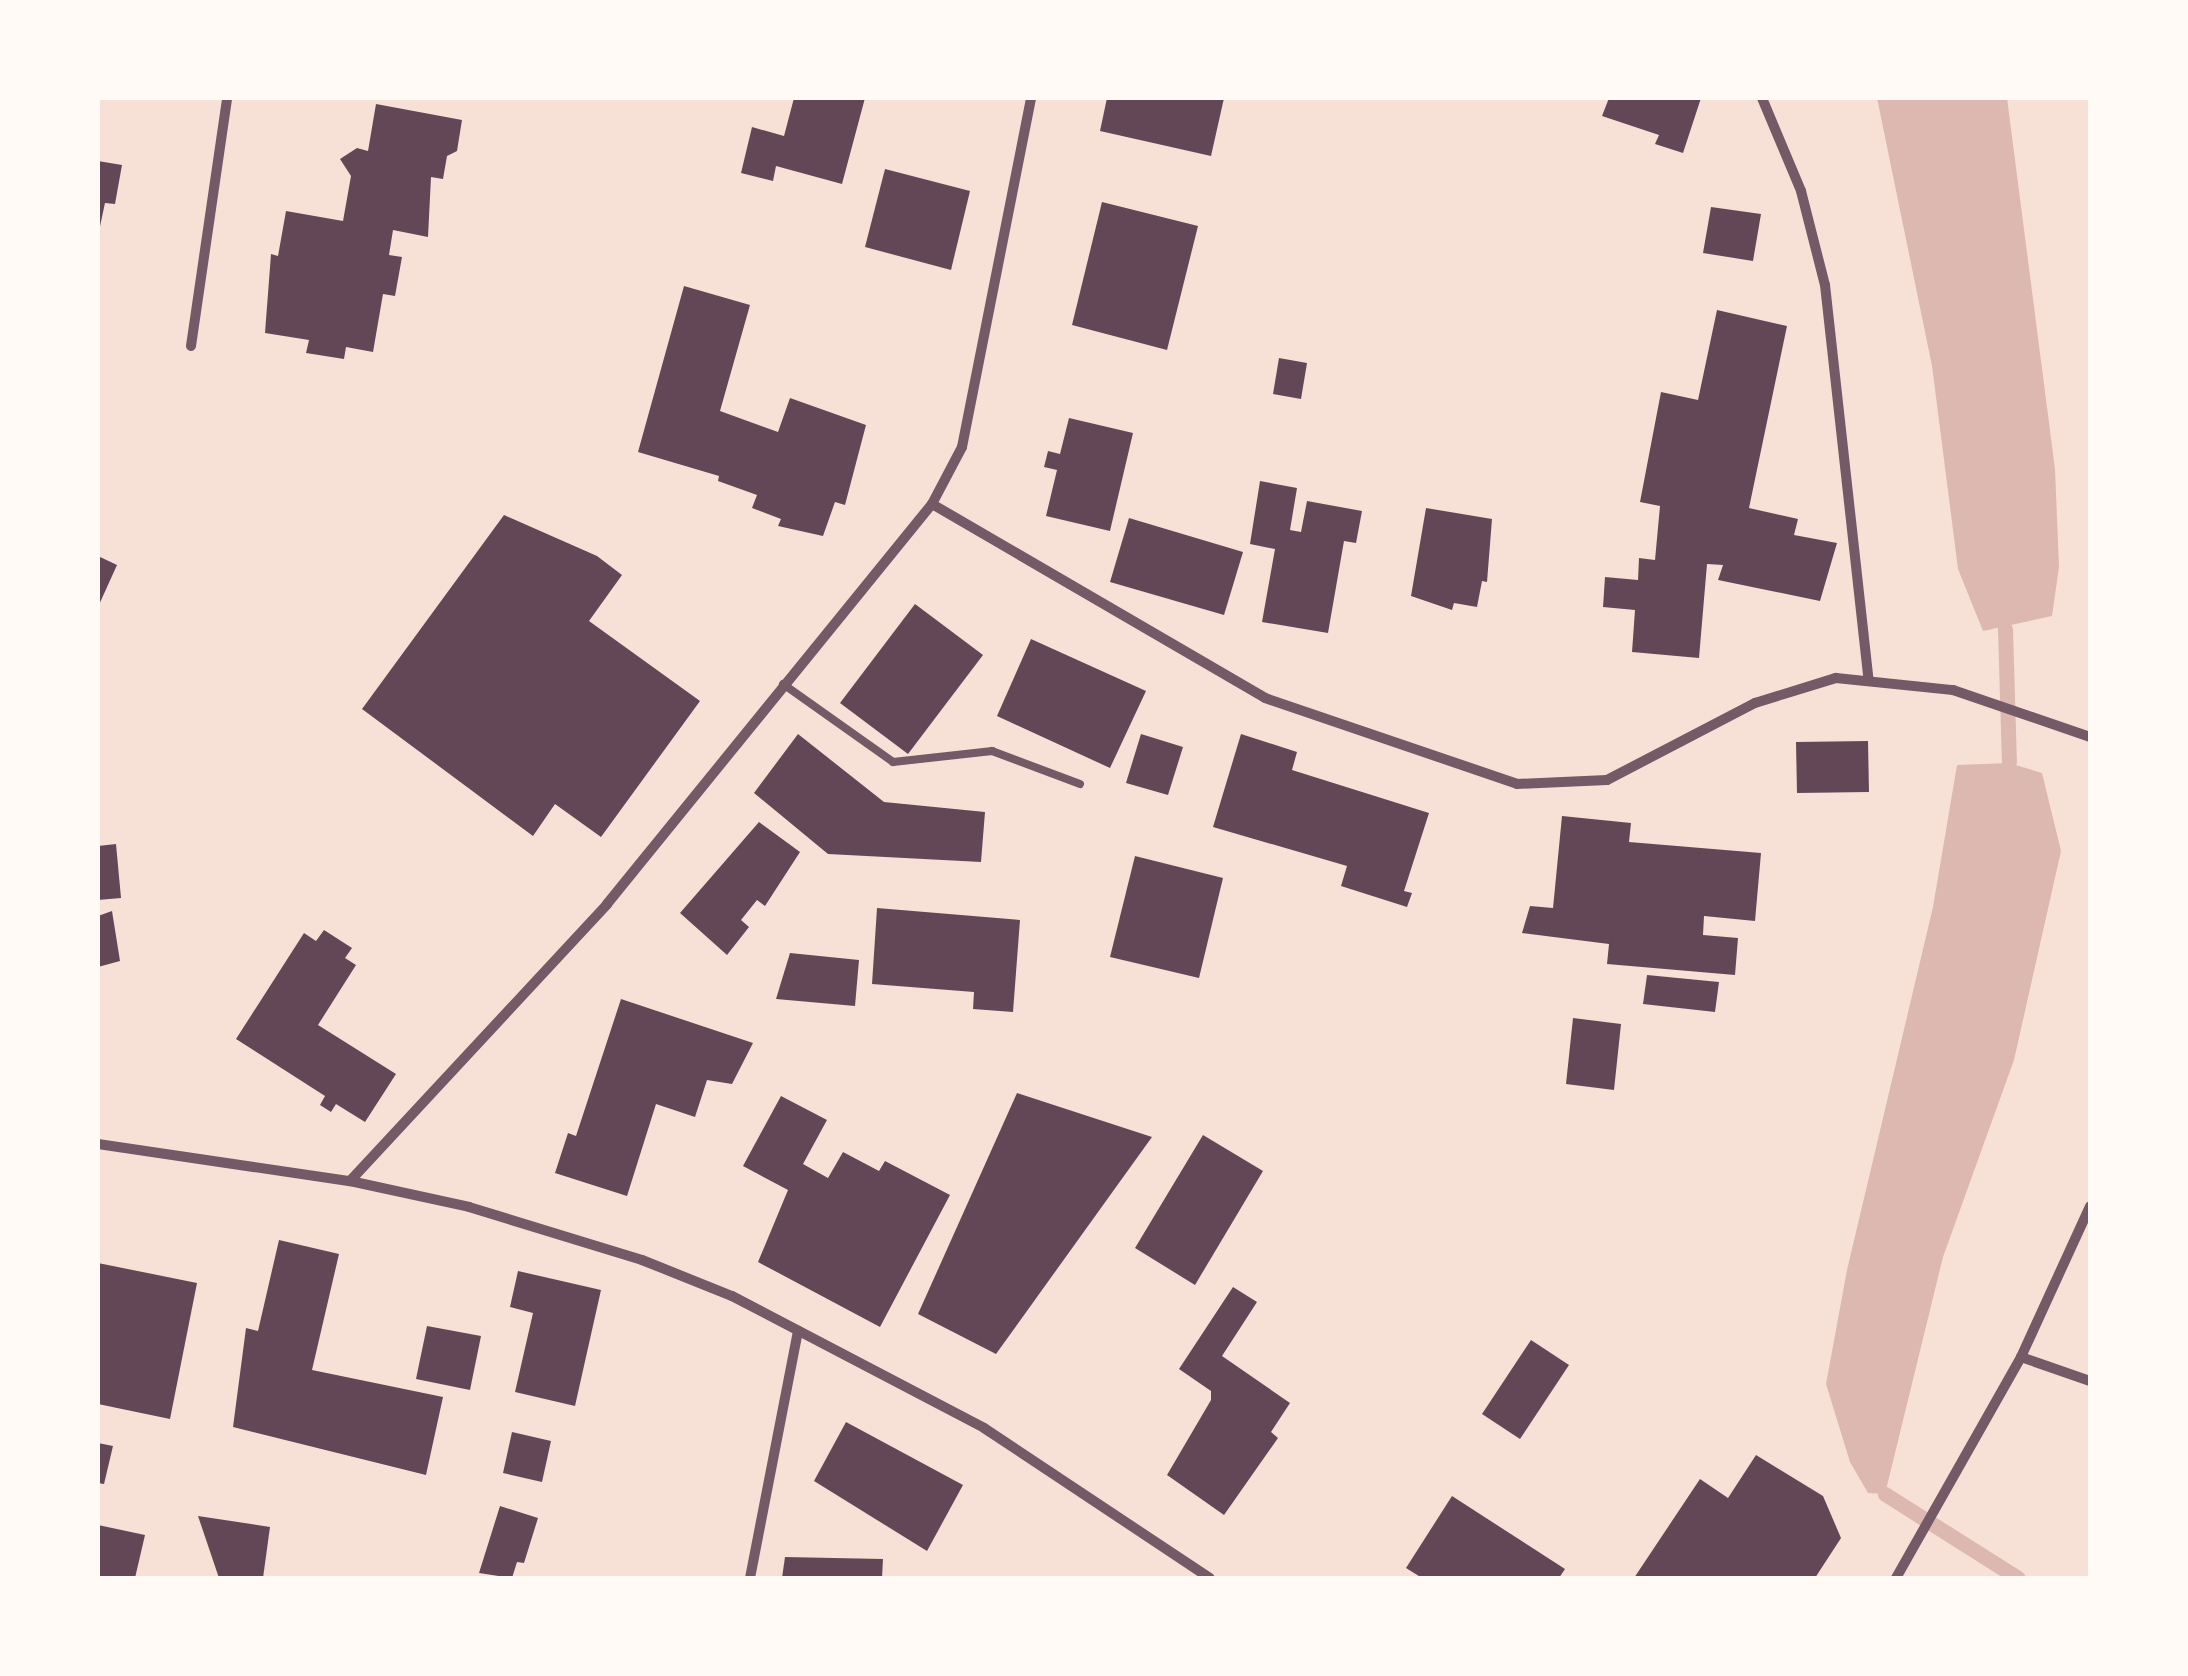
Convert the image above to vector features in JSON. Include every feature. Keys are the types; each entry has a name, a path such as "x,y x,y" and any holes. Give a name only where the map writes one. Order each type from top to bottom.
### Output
{"street":[{"path":"191,346 227,98"},
{"path":"350,1181 607,904 932,504 962,447 1030,98"},
{"path":"1762,98 1801,191 1825,285 1869,681"},
{"path":"932,504 1265,698 1518,784 1608,780 1755,704 1836,678 1953,690 2090,737"},
{"path":"98,1144 350,1181 469,1208 642,1260 798,1332 1010,1443 1210,1578"},
{"path":"1896,1578 2020,1357 2090,1206"},
{"path":"750,1578 798,1332"},
{"path":"2020,1357 2090,1381"}],"lane":[{"path":"783,684 893,762 992,750 1080,784"}],"shaded area":[{"path":"1877,98 2007,98 2055,469 2059,567 2052,616 1983,631 1958,569 1932,366"},
{"path":"2009,763 2042,773 2061,851 2014,1060 1943,1257 1885,1494 1868,1493 1850,1462 1826,1384 1847,1270 1933,907 1957,765"}],"building":[{"path":"794,98 865,98 842,184 776,166 773,181 741,173 752,127 784,136"},
{"path":"1107,98 1224,98 1211,156 1100,131"},
{"path":"1609,98 1701,98 1683,153 1655,144 1659,135 1602,116"},
{"path":"376,104 462,120 457,151 447,156 443,179 431,177 428,237 393,230 389,255 402,257 395,296 383,294 373,352 346,347 344,359 306,353 309,340 265,333 271,254 278,256 286,211 343,221 351,176 340,159 357,148 368,151"},
{"path":"98,161 122,165 115,204 105,203 99,231"},
{"path":"885,169 970,191 951,270 865,247"},
{"path":"1102,202 1198,226 1167,350 1072,325"},
{"path":"1711,207 1761,214 1753,261 1703,253"},
{"path":"684,286 750,305 720,411 778,432 790,398 866,425 845,505 835,502 823,536 778,526 781,519 752,508 757,495 718,481 719,476 638,452"},
{"path":"1717,310 1787,326 1749,508 1798,519 1794,535 1837,543 1820,601 1718,580 1723,565 1707,564 1699,658 1632,652 1635,610 1603,607 1605,577 1638,580 1639,558 1655,560 1660,506 1640,502 1661,392 1698,400"},
{"path":"1279,358 1307,363 1301,399 1273,394"},
{"path":"1069,418 1133,433 1110,531 1046,516 1057,470 1044,467 1048,451 1060,454"},
{"path":"1260,481 1297,488 1290,530 1301,532 1307,501 1362,511 1356,543 1344,541 1328,633 1262,622 1275,549 1250,544"},
{"path":"1426,508 1492,519 1487,582 1482,581 1477,607 1454,603 1452,610 1411,596"},
{"path":"504,515 597,556 622,575 589,621 700,701 601,837 555,804 533,836 362,709"},
{"path":"1129,518 1243,552 1224,615 1110,582"},
{"path":"98,556 117,565 98,607"},
{"path":"915,604 983,655 908,754 840,703"},
{"path":"1031,639 1146,691 1110,768 997,716"},
{"path":"798,734 884,802 985,812 981,862 828,854 754,793"},
{"path":"1141,734 1183,747 1168,795 1126,783"},
{"path":"1241,734 1297,752 1292,770 1429,813 1404,891 1412,893 1407,907 1341,886 1347,866 1213,827"},
{"path":"1868,741 1869,792 1797,793 1796,742"},
{"path":"1562,816 1631,823 1629,842 1761,853 1755,921 1704,916 1703,935 1738,938 1735,975 1607,964 1609,944 1522,933 1530,906 1553,908"},
{"path":"759,822 800,852 765,906 757,900 741,920 749,927 727,955 680,913"},
{"path":"116,844 121,898 98,900 98,846"},
{"path":"1135,856 1223,878 1199,978 1110,957"},
{"path":"877,908 1020,920 1013,1012 973,1009 974,992 872,984"},
{"path":"112,911 120,961 98,967 98,916"},
{"path":"324,930 352,948 345,958 356,965 318,1025 396,1074 365,1122 336,1104 331,1112 320,1105 325,1096 236,1039 304,933 316,941"},
{"path":"790,953 859,960 855,1006 776,999"},
{"path":"1647,975 1719,982 1715,1012 1643,1004"},
{"path":"621,999 753,1043 732,1084 707,1080 695,1117 656,1104 627,1196 555,1173 568,1133 576,1136"},
{"path":"1573,1018 1621,1024 1614,1090 1566,1084"},
{"path":"1017,1093 1152,1137 996,1354 918,1314"},
{"path":"781,1096 827,1120 803,1164 828,1178 843,1152 879,1171 885,1161 950,1195 880,1327 758,1262 788,1190 743,1166"},
{"path":"1203,1135 1263,1171 1195,1285 1135,1248"},
{"path":"279,1240 339,1254 312,1370 443,1397 426,1475 233,1427 246,1328 258,1331"},
{"path":"98,1263 197,1283 170,1419 98,1404"},
{"path":"518,1271 601,1290 575,1406 515,1392 533,1313 510,1307"},
{"path":"1233,1287 1257,1302 1222,1356 1290,1403 1271,1432 1278,1438 1224,1515 1167,1475 1211,1400 1211,1391 1179,1369"},
{"path":"427,1326 481,1336 470,1390 416,1379"},
{"path":"1531,1340 1569,1365 1520,1439 1482,1414"},
{"path":"846,1422 963,1485 927,1551 814,1481"},
{"path":"512,1432 551,1441 542,1482 503,1473"},
{"path":"98,1443 113,1446 104,1484 98,1483"},
{"path":"1756,1455 1823,1496 1841,1538 1815,1578 1634,1578 1700,1479 1728,1498"},
{"path":"1452,1496 1565,1569 1559,1578 1422,1578 1406,1568"},
{"path":"500,1506 538,1518 524,1563 517,1562 512,1578 479,1573"},
{"path":"198,1516 270,1527 263,1578 219,1578"},
{"path":"98,1525 145,1535 135,1578 98,1578"},
{"path":"785,1557 883,1559 882,1578 782,1578"}],"waterway":[{"path":"2005,629 2009,762"},
{"path":"1885,1494 2018,1578"}]}
